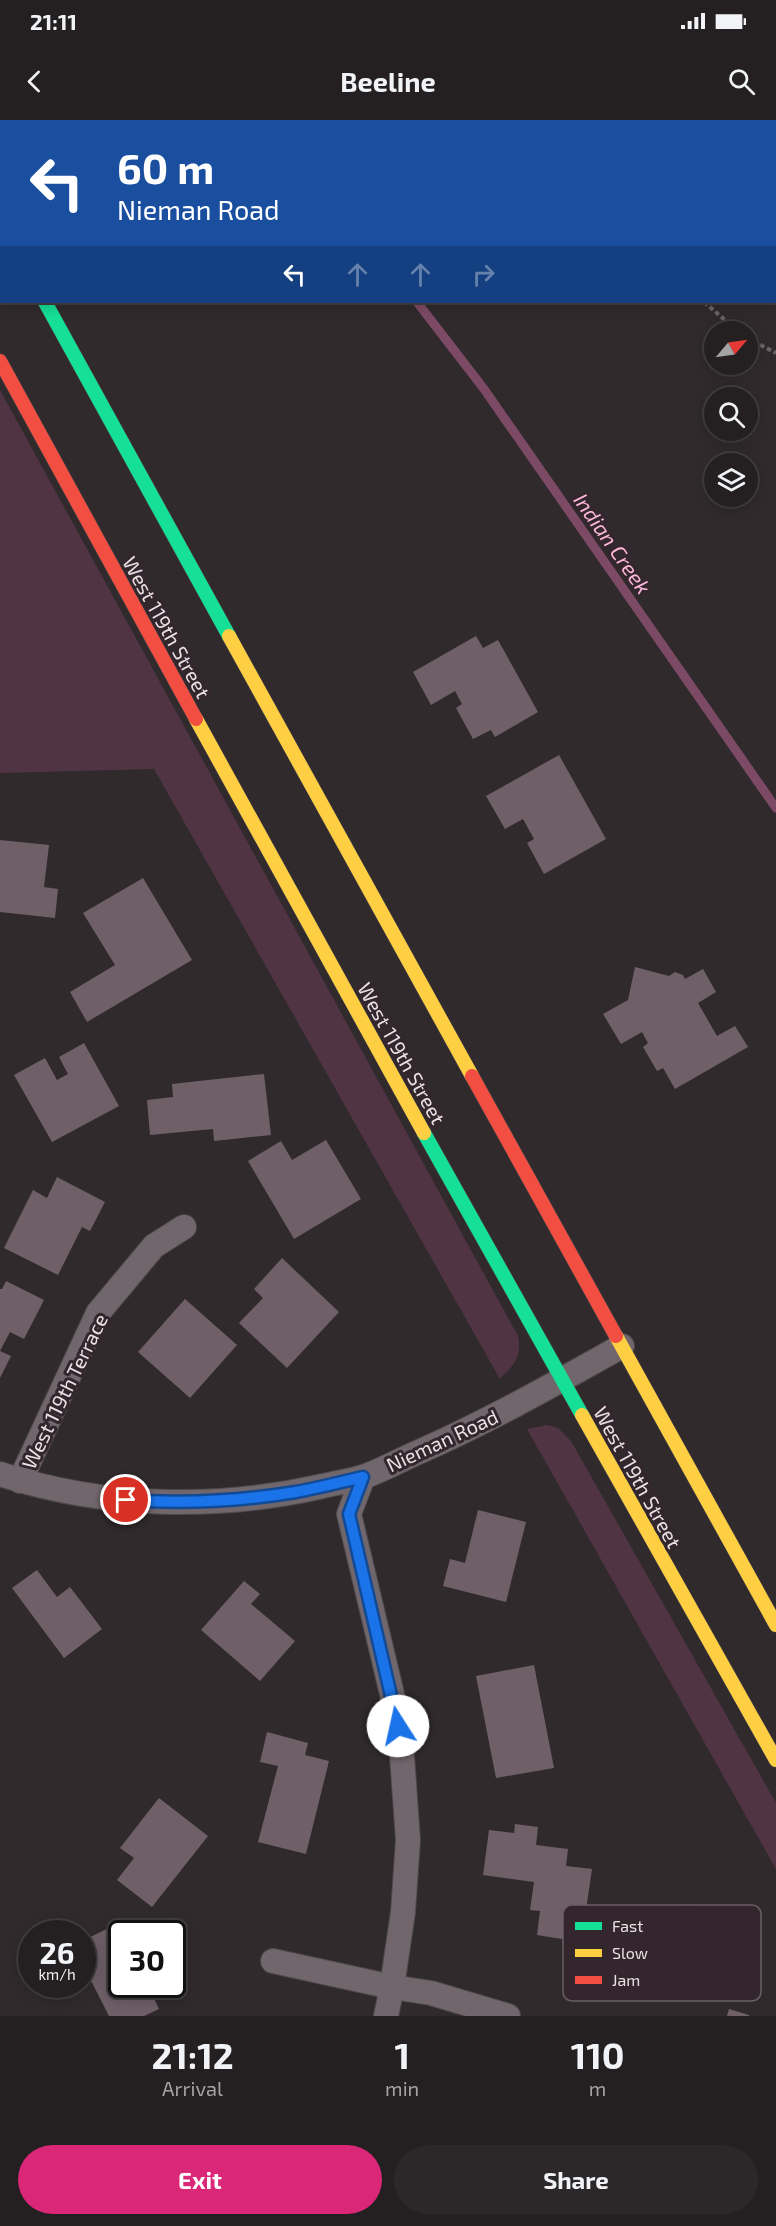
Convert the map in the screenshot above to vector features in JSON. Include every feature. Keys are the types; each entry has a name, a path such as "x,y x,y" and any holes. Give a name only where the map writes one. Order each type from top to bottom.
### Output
{"main road":[{"path":"46,303 776,1625"},
{"name":"West 119th Street","path":"0,361 561,1381 776,1760"}],"street":[{"name":"West 119th Terrace","path":"10,1477 98,1313 154,1246 184,1227"},
{"name":"Nieman Road","path":"10,1477 104,1498 148,1502 236,1500 296,1492 363,1477 479,1426 622,1346"},
{"path":"363,1477 349,1514 399,1732 408,1840 403,1912 386,2016"},
{"path":"273,1961 392,1987 431,1993 508,2016"}],"path":[{"path":"706,303 727,321"},
{"path":"758,344 776,353"}],"shaded area":[{"path":"0,390 518,1336 519,1350 516,1360 500,1379 154,769 0,773"},
{"path":"547,1425 558,1428 571,1441 776,1803 776,1869 527,1429"}],"building":[{"path":"476,636 483,648 498,640 538,712 495,737 491,730 473,739 456,708 462,704 455,691 431,705 413,672"},
{"path":"559,755 606,839 544,874 527,843 534,839 523,819 505,829 486,796"},
{"path":"0,840 49,845 44,887 58,889 55,918 0,912"},
{"path":"143,878 192,960 87,1022 70,992 115,965 83,913"},
{"path":"635,967 669,976 675,972 683,975 685,979 703,969 716,992 698,1003 717,1036 735,1026 748,1047 675,1089 663,1068 657,1071 643,1047 648,1043 642,1032 621,1044 603,1014 628,1000"},
{"path":"84,1043 119,1106 52,1142 14,1075 45,1058 57,1080 68,1074 59,1057"},
{"path":"264,1074 271,1135 214,1141 213,1129 150,1135 147,1100 173,1097 172,1084"},
{"path":"326,1140 361,1199 294,1239 248,1161 281,1141 292,1160"},
{"path":"57,1177 105,1202 90,1231 82,1227 58,1275 4,1248 33,1190 47,1198"},
{"path":"282,1258 339,1312 287,1368 239,1323 263,1298 254,1289"},
{"path":"6,1281 44,1300 24,1339 10,1332 0,1351 0,1289"},
{"path":"185,1299 237,1345 190,1398 138,1352"},
{"path":"0,1351 11,1356 0,1378"},
{"path":"478,1510 526,1522 506,1602 443,1586 450,1559 465,1563"},
{"path":"37,1570 57,1597 70,1587 102,1629 64,1658 12,1588"},
{"path":"244,1581 260,1594 251,1604 295,1641 260,1681 201,1630"},
{"path":"534,1665 554,1768 496,1778 476,1676"},
{"path":"267,1732 308,1743 305,1755 329,1761 306,1854 258,1842 278,1766 260,1762"},
{"path":"159,1798 208,1836 152,1907 117,1880 134,1858 120,1848"},
{"path":"515,1824 538,1827 536,1845 568,1849 566,1866 592,1869 587,1905 563,1905 563,1939 537,1935 540,1911 530,1910 534,1882 483,1875 489,1830 514,1833"},
{"path":"108,1928 108,1998 154,1998 159,2009 144,2016 109,2016 96,1990 96,1934"},
{"path":"729,2009 749,2015 749,2016 727,2016"}],"waterway":[{"name":"Indian Creek","path":"418,303 484,389 776,808"}],"traffic: fast":[{"path":"46,303 229,636"},
{"path":"424,1133 582,1415"}],"traffic: slow":[{"path":"229,636 472,1076"},
{"path":"196,719 424,1133"},
{"path":"616,1336 776,1625"},
{"path":"582,1415 776,1760"}],"traffic: jam":[{"path":"0,361 196,719"},
{"path":"472,1076 616,1336"}],"route":[{"path":"126,1500 148,1502 236,1500 296,1492 363,1477 349,1514 398,1726"}]}
